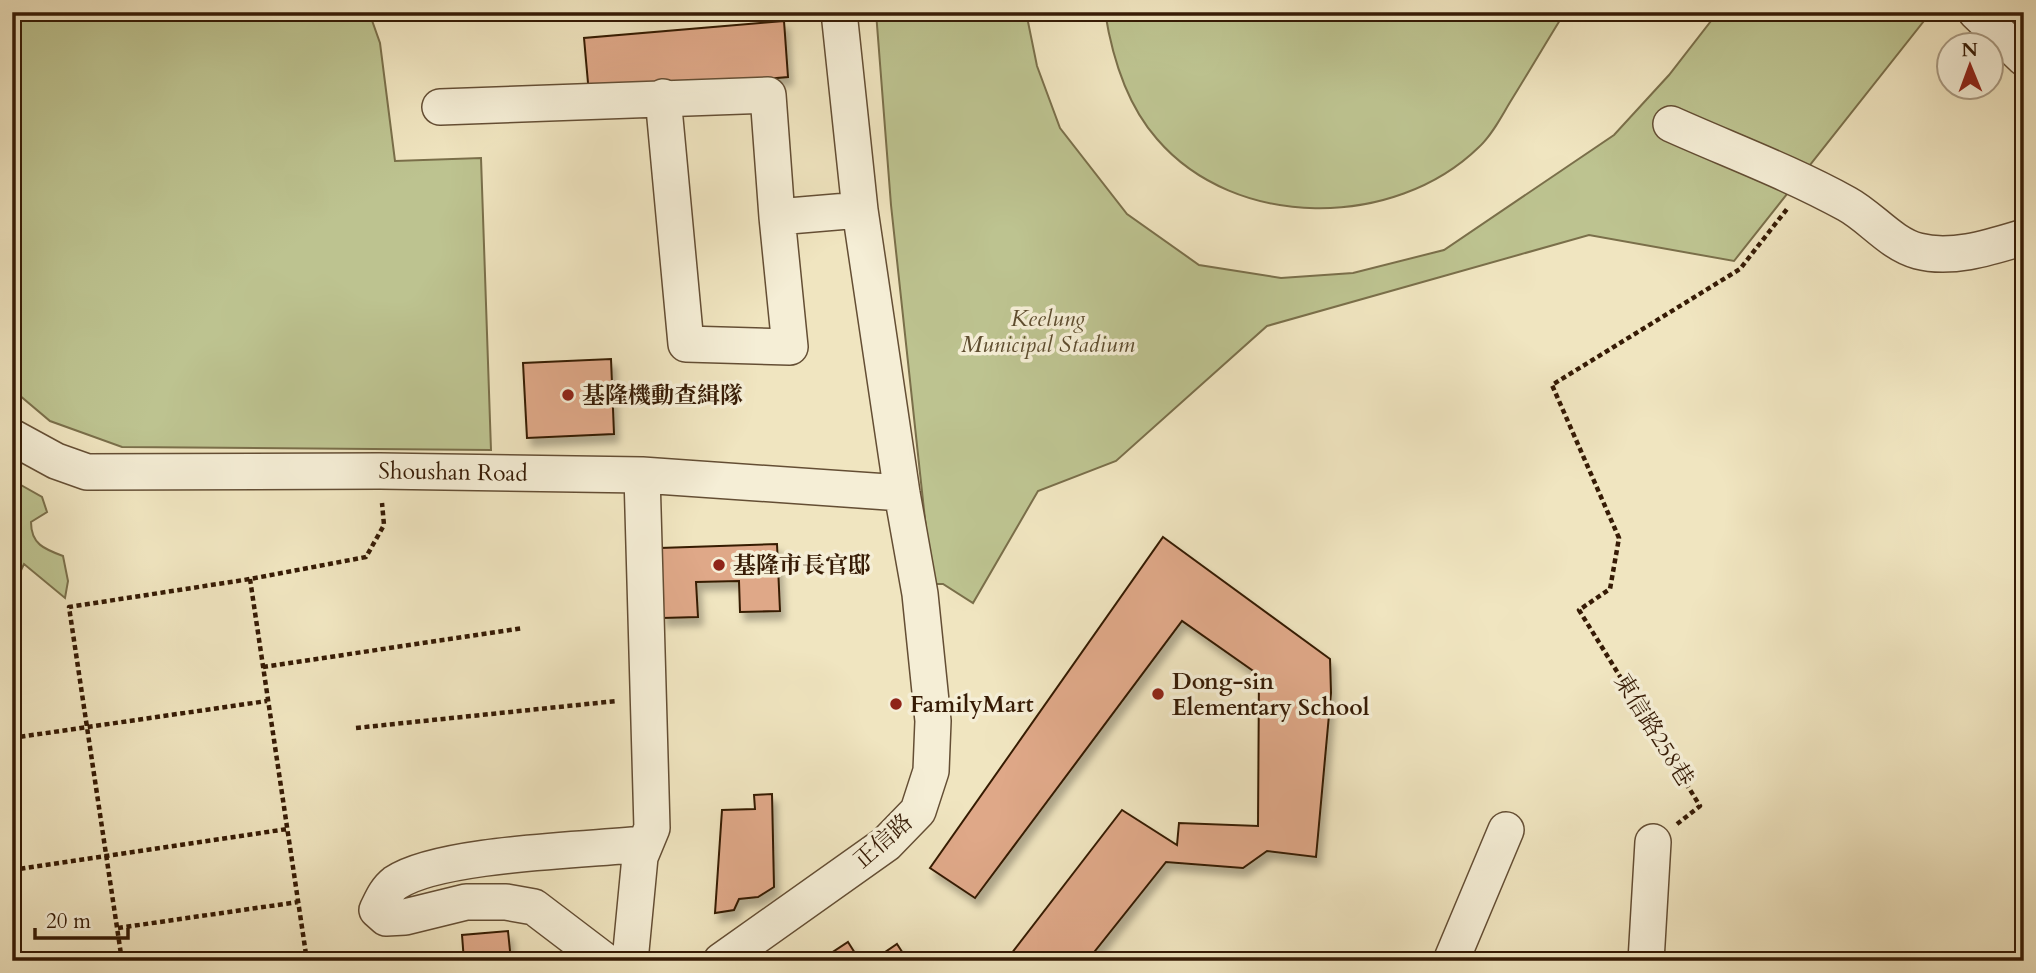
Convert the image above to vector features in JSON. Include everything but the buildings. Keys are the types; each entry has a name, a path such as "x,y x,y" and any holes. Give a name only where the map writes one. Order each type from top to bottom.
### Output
{"street":[{"name":"正信路","path":"721,961 886,844 918,811 927,790 933,721 920,594 901,493 860,210 839,12"},
{"path":"1976,12 2024,58"},
{"path":"440,107 663,97 768,95 790,346 686,344 663,97"},
{"path":"1671,124 1850,205 1899,243 1918,251 1950,253 1987,248 2024,237"},
{"path":"777,217 860,210"},
{"name":"Shoushan Road","path":"12,437 56,461 87,472 380,471 642,475 901,493"},
{"path":"630,961 640,857 652,828 642,475"},
{"path":"1451,961 1506,831"},
{"path":"1646,961 1653,842"},
{"path":"605,961 534,907 506,902 466,902 405,917 386,918 377,910 394,884 419,872 454,863 645,845"}],"path":[{"name":"東信路258巷","path":"1653,842 1700,806 1579,610 1610,589 1619,538 1552,385 1740,269 1798,196 1798,180"},
{"path":"122,961 69,607 250,579 366,556 384,525 380,471"},
{"path":"250,579 307,961"},
{"path":"263,667 523,628"},
{"path":"356,728 649,698"},
{"path":"12,738 267,701"},
{"path":"12,870 287,829"},
{"path":"118,928 298,902"}],"green space":[{"path":"12,12 369,12 380,43 395,161 481,158 491,450 122,447 50,421 12,389"},
{"name":"Keelung Municipal Stadium","path":"876,12 1026,12 1037,66 1060,128 1127,214 1199,265 1281,278 1353,273 1444,250 1614,135 1669,75 1718,12 1931,12 1734,261 1589,235 1267,326 1116,461 1038,491 973,603 943,584 932,584 891,205"},
{"path":"1105,12 1565,12 1497,124 1479,147 1444,174 1404,194 1360,205 1315,208 1271,203 1228,190 1190,169 1157,139 1137,111 1122,79"},
{"path":"12,480 42,497 47,512 31,522 33,536 40,545 63,556 68,581 65,598 24,564 12,589"}],"place":[{"name":"基隆機動查緝隊","path":"568,395"},
{"name":"基隆市長官邸","path":"719,565"},
{"name":"Dong-sin Elementary School","path":"1158,694"},
{"name":"FamilyMart","path":"896,704"}]}
